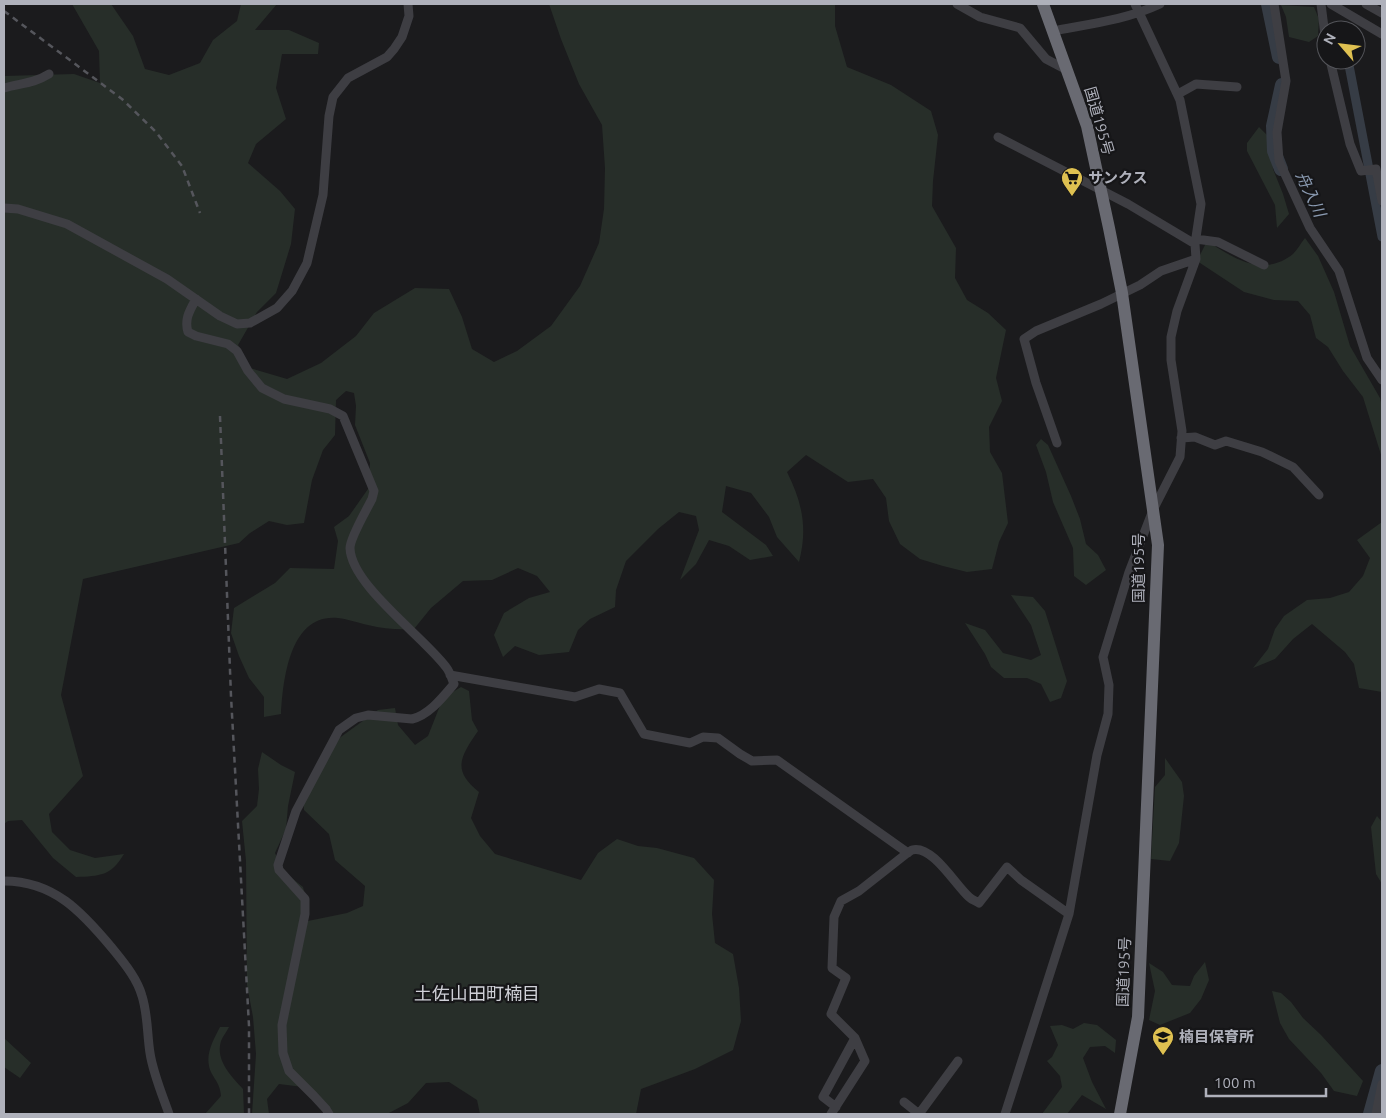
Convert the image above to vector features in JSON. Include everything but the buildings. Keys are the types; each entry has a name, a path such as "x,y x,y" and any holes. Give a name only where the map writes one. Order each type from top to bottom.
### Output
{"highway":[{"name":"国道195号","path":"1043,4 1086,126 1100,189 1122,293 1158,546 1138,1018 1120,1114"}],"street":[{"path":"4,208 18,209 67,224 130,258 220,316 237,324 250,323 277,308 292,292 307,263 319,217 325,174 329,116 333,97 348,78 387,57 394,49 402,37 410,16 408,4"},
{"path":"957,4 980,17 1020,28 1046,59 1067,70"},
{"path":"1005,1114 1069,914 1097,755 1108,714 1108,685 1103,657 1129,572 1153,510 1180,457 1182,431 1171,360 1171,337 1177,311 1196,259 1196,242 1201,204 1193,156 1180,100 1135,4"},
{"path":"1053,31 1139,13 1160,4"},
{"path":"1274,4 1286,81 1277,132 1279,161 1310,228 1339,272 1367,358 1382,380"},
{"path":"1321,4 1323,20"},
{"path":"1331,4 1382,34"},
{"path":"1366,4 1382,13"},
{"path":"1332,70 1350,144 1361,171 1376,169 1382,201"},
{"path":"4,88 15,84 28,84 39,81 49,74"},
{"path":"1178,94 1196,84 1237,86"},
{"path":"998,137 1100,189 1196,242 1218,242 1264,265"},
{"path":"1057,443 1036,383 1024,339 1036,331 1140,285 1161,271 1196,259"},
{"path":"196,299 187,316 188,332 196,336 228,344 237,351 248,371 262,388 284,399 330,409 343,416 374,491 350,547 353,560 360,574 394,614 438,657 454,684 436,704 417,718 368,715 356,718 339,730 296,811 278,864 278,870 305,899 305,914 282,1025 283,1053 288,1071 314,1096 329,1114"},
{"path":"1181,438 1195,437 1215,445 1226,441 1262,452 1293,467 1319,494"},
{"path":"450,675 575,697 599,689 620,692 644,734 690,743 703,737 718,738 752,761 777,760 908,853"},
{"path":"855,1038 823,1097 834,1110 865,1061 855,1038 831,1014 846,978 832,968 834,917 841,901 859,891 912,850 928,853 946,869 969,897 979,904 1007,867 1021,880 1069,914"},
{"path":"4,881 21,881 40,886 66,900 89,921 128,968 142,995 148,1022 150,1053 169,1114"},
{"path":"904,1102 919,1114 958,1061"},
{"path":"1376,1114 1382,1084"}],"shaded area":[{"path":"72,4 111,4 133,36 145,69 169,75 200,63 213,40 237,21 241,4 277,4 255,30 289,30 319,43 318,54 282,54 276,88 286,119 256,144 248,163 280,191 295,209 291,244 276,293 257,312 238,345 250,368 287,379 321,363 356,336 374,313 415,288 449,289 462,317 472,349 494,362 517,351 551,326 580,286 599,243 604,209 605,168 602,125 579,84 549,4 835,4 835,26 847,67 891,85 931,111 938,135 932,206 956,248 955,278 967,300 988,313 1006,330 996,378 1002,401 989,427 990,452 1002,473 1008,523 999,542 992,569 967,572 920,559 900,544 889,521 886,498 873,479 848,482 806,455 787,472 800,505 802,516 803,538 799,562 777,537 769,517 751,493 726,486 722,512 766,545 773,556 750,560 729,546 709,540 696,564 680,580 699,530 696,516 679,512 658,529 626,561 616,590 615,607 590,619 578,630 569,652 539,655 515,646 503,657 494,635 504,613 529,598 550,592 537,576 518,568 492,580 463,581 431,608 414,629 385,628 338,618 322,619 309,626 299,637 292,651 284,684 281,714 264,717 264,697 249,678 231,633 234,608 275,583 290,568 334,569 338,541 334,527 349,516 368,489 370,463 355,425 356,406 354,393 346,391 336,400 335,435 323,450 312,480 304,523 287,525 269,521 250,533 239,543 83,579 61,695 83,776 49,814 52,832 70,850 95,858 124,854 109,871 98,875 76,877 53,858 22,820 8,821 4,824 4,76 74,74 100,83 99,51"},
{"path":"1281,5 1314,7 1319,19 1316,20 1316,37 1309,42 1289,37 1286,17"},
{"path":"1259,127 1268,136 1272,149 1273,169 1289,214 1277,228 1275,205 1247,151 1247,143"},
{"path":"1305,238 1318,256 1334,292 1350,346 1380,398 1382,407 1382,458 1363,397 1328,347 1316,338 1310,315 1298,301 1274,300 1244,292 1197,261 1207,241 1227,254 1248,263 1259,265 1271,264 1282,261 1293,254"},
{"path":"1041,439 1048,445 1071,496 1080,519 1086,544 1098,555 1106,570 1086,585 1074,576 1073,548 1053,502 1046,472 1036,445"},
{"path":"1382,522 1382,692 1359,688 1354,664 1345,652 1312,624 1293,639 1275,659 1253,668 1268,649 1275,629 1284,616 1307,600 1330,598 1349,592 1363,576 1370,558 1357,540"},
{"path":"1011,595 1033,597 1045,611 1067,681 1061,698 1050,702 1041,684 1027,678 1004,678 991,667 965,623 985,630 1003,653 1031,660 1041,655 1031,625"},
{"path":"461,687 469,691 472,720 478,731 463,755 462,763 465,777 479,792 471,818 480,836 495,854 581,880 598,853 617,839 638,846 657,848 694,858 714,880 712,914 715,943 733,954 739,988 741,1021 733,1050 695,1069 641,1089 636,1114 480,1114 477,1100 449,1082 426,1083 408,1103 387,1114 329,1114 303,1087 279,1084 267,1099 269,1114 252,1114 256,1054 253,1017 247,985 246,861 242,821 257,806 259,789 258,769 262,752 295,772 288,806 286,829 275,853 284,872 303,887 308,907 308,921 347,913 363,906 365,886 335,860 329,834 304,810 303,798 338,739 378,710 395,708 398,725 415,745 428,736 443,698"},
{"path":"1165,758 1182,782 1184,796 1179,843 1170,861 1151,859 1155,787 1165,775"},
{"path":"1377,816 1382,822 1382,884 1376,874 1371,827"},
{"path":"1205,962 1209,980 1201,999 1190,1013 1160,1025 1149,1020 1155,991 1149,963 1163,972 1172,985 1190,986 1194,976"},
{"path":"1272,991 1281,993 1291,1002 1303,1018 1363,1081 1357,1096 1334,1091 1321,1073 1289,1039 1280,1023"},
{"path":"1084,1023 1097,1025 1116,1040 1115,1053 1105,1046 1090,1047 1083,1058 1092,1082 1106,1109 1082,1095 1067,1114 1042,1114 1062,1087 1060,1076 1047,1061 1052,1057 1058,1045 1050,1026 1062,1025 1073,1029"},
{"path":"220,1027 229,1027 221,1041 220,1055 225,1067 243,1089 244,1114 205,1114 221,1096 208,1061 211,1046"},
{"path":"4,1038 31,1063 20,1078 4,1067"}],"waterway":[{"name":"舟入川","path":"1268,4 1279,57"},
{"path":"1350,70 1382,237"},
{"name":"舟入川","path":"1281,169 1274,151 1273,126 1282,85"},
{"name":"舟入川","path":"1370,1114 1382,1071"}],"railway":[{"path":"4,11 122,99 156,132 182,166 200,213"},
{"path":"220,416 231,696 249,1026 249,1114"}],"place":[{"name":"サンクス","path":"1072,197"},
{"name":"楠目保育所","path":"1163,1056"}],"district":[{"name":"土佐山田町楠目","path":"477,994"}]}
